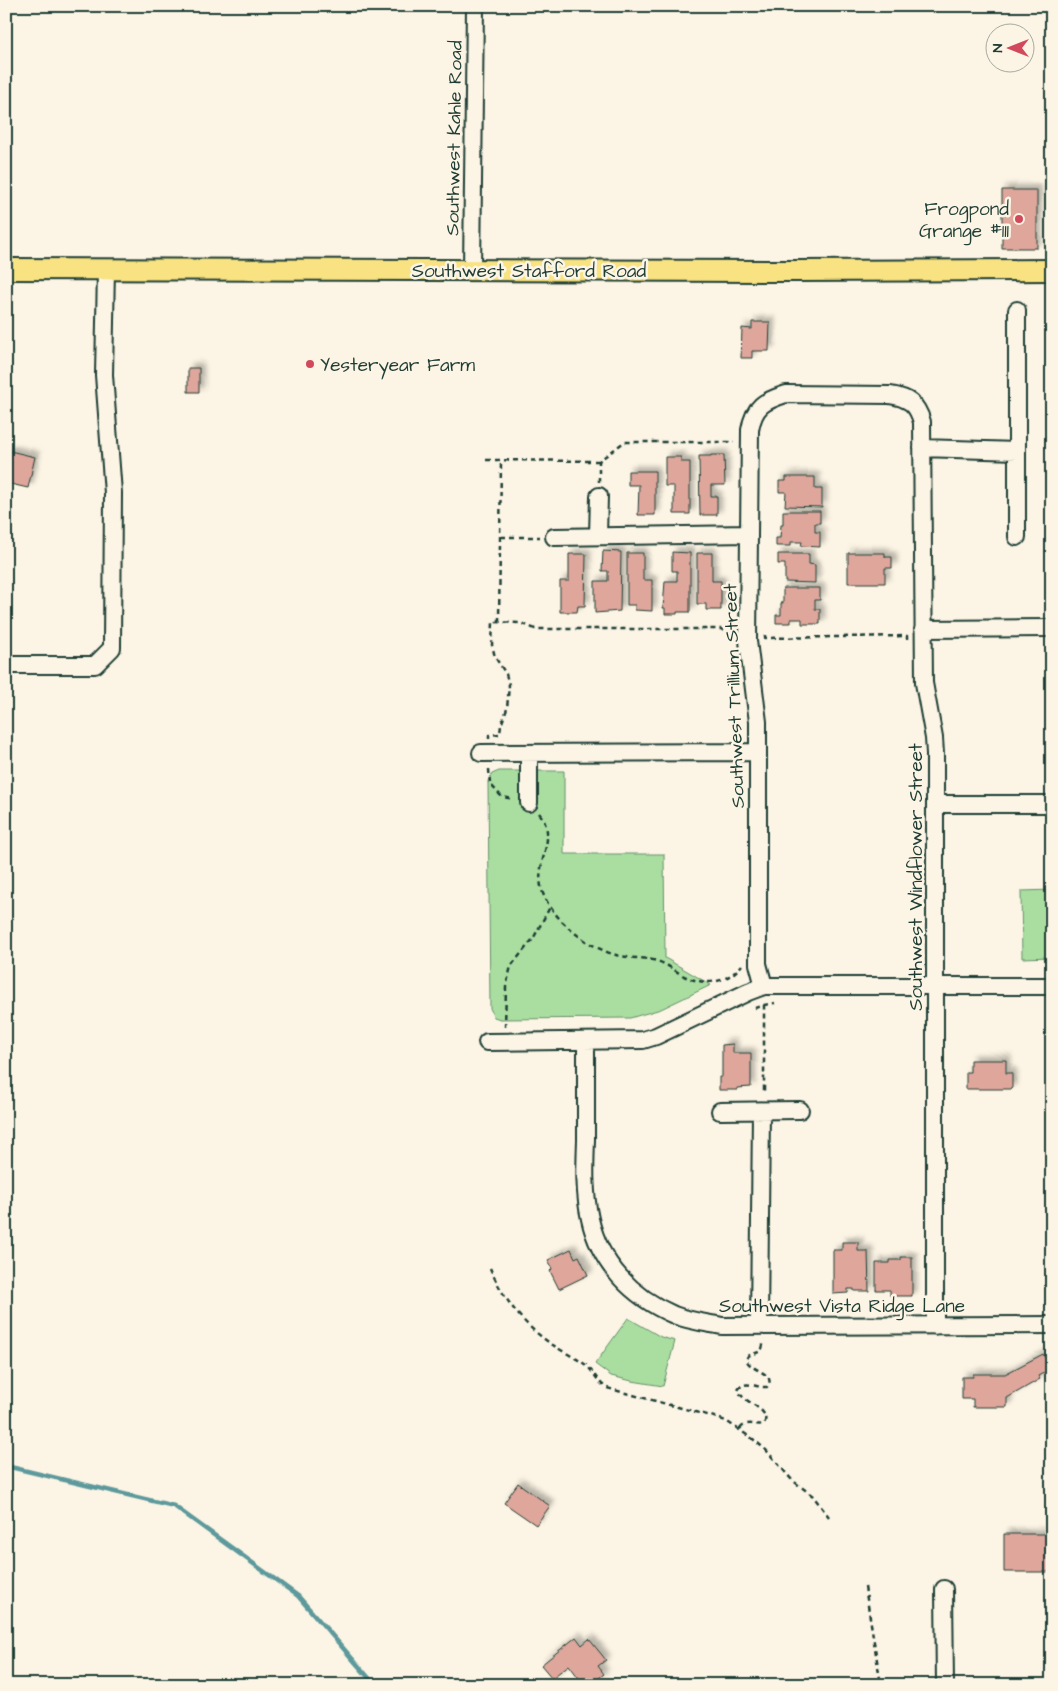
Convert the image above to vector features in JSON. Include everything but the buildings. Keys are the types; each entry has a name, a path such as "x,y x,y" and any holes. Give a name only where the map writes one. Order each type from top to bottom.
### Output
{"main road":[{"name":"Southwest Stafford Road","path":"6,269 1052,270"}],"street":[{"name":"Southwest Kahle Road","path":"472,270 475,6"},
{"path":"6,665 95,665 112,648 113,492 104,375 106,269"},
{"path":"1017,310 1017,536"},
{"name":"Southwest Windflower Street","path":"761,405 773,398 786,394 902,396 912,402 919,411 922,422 924,683 934,738 936,804 936,1326"},
{"name":"Southwest Trillium Street","path":"761,405 752,417 750,442 748,649 758,722 758,964 764,986"},
{"path":"922,448 1017,451"},
{"path":"598,496 598,536"},
{"path":"554,537 749,534"},
{"path":"923,629 1052,628"},
{"path":"485,753 758,752"},
{"path":"529,753 529,802"},
{"path":"936,804 1052,804"},
{"path":"487,1042 637,1040 656,1036 764,986 1052,986"},
{"name":"Southwest Vista Ridge Lane","path":"586,1041 585,1188 590,1218 598,1246 611,1268 631,1289 651,1304 674,1315 698,1322 765,1332 936,1326 1052,1325"},
{"path":"720,1111 800,1110"},
{"path":"762,1111 765,1332"},
{"path":"944,1589 945,1685"}],"path":[{"path":"486,460 599,461 624,442 750,442"},
{"path":"499,622 501,460"},
{"path":"598,496 599,461"},
{"path":"500,537 554,537"},
{"path":"743,959 742,964 730,975 707,984 684,976 661,962 615,955 589,943 569,927 550,907 540,883 540,869 548,841 542,816 529,802 502,797 490,784 485,753 488,735 500,734 509,700 509,685 506,674 495,657 492,645 493,622 521,623 535,629 721,629 732,636 732,618 748,618"},
{"path":"765,628 765,638 907,636 907,644"},
{"path":"505,1042 505,999 508,975 516,958 533,939 550,907"},
{"path":"755,1008 764,1005 762,1111"},
{"path":"490,1268 505,1298 526,1323 550,1343 586,1366 600,1384 607,1388 710,1416 740,1429 766,1450 792,1480 813,1496 828,1517"},
{"path":"740,1429 744,1424 764,1424 766,1420 766,1415 761,1409 740,1396 738,1390 744,1384 761,1388 766,1387 770,1383 770,1378 767,1374 749,1365 746,1359 748,1356 758,1354 762,1350 765,1332"},
{"path":"865,1587 881,1685"}],"green space":[{"path":"499,771 564,771 564,854 664,854 665,958 711,985 661,1009 630,1018 500,1019 494,1017 490,1008 488,781 492,774"},
{"path":"1052,890 1052,957 1022,958 1021,891"},
{"path":"628,1318 661,1337 675,1341 663,1386 611,1376 595,1364"}],"waterway":[{"path":"6,1466 174,1506 298,1596 375,1685"}],"place":[{"name":"Frogpond Grange #111","path":"1019,219"},
{"name":"Yesteryear Farm","path":"310,364"}]}
